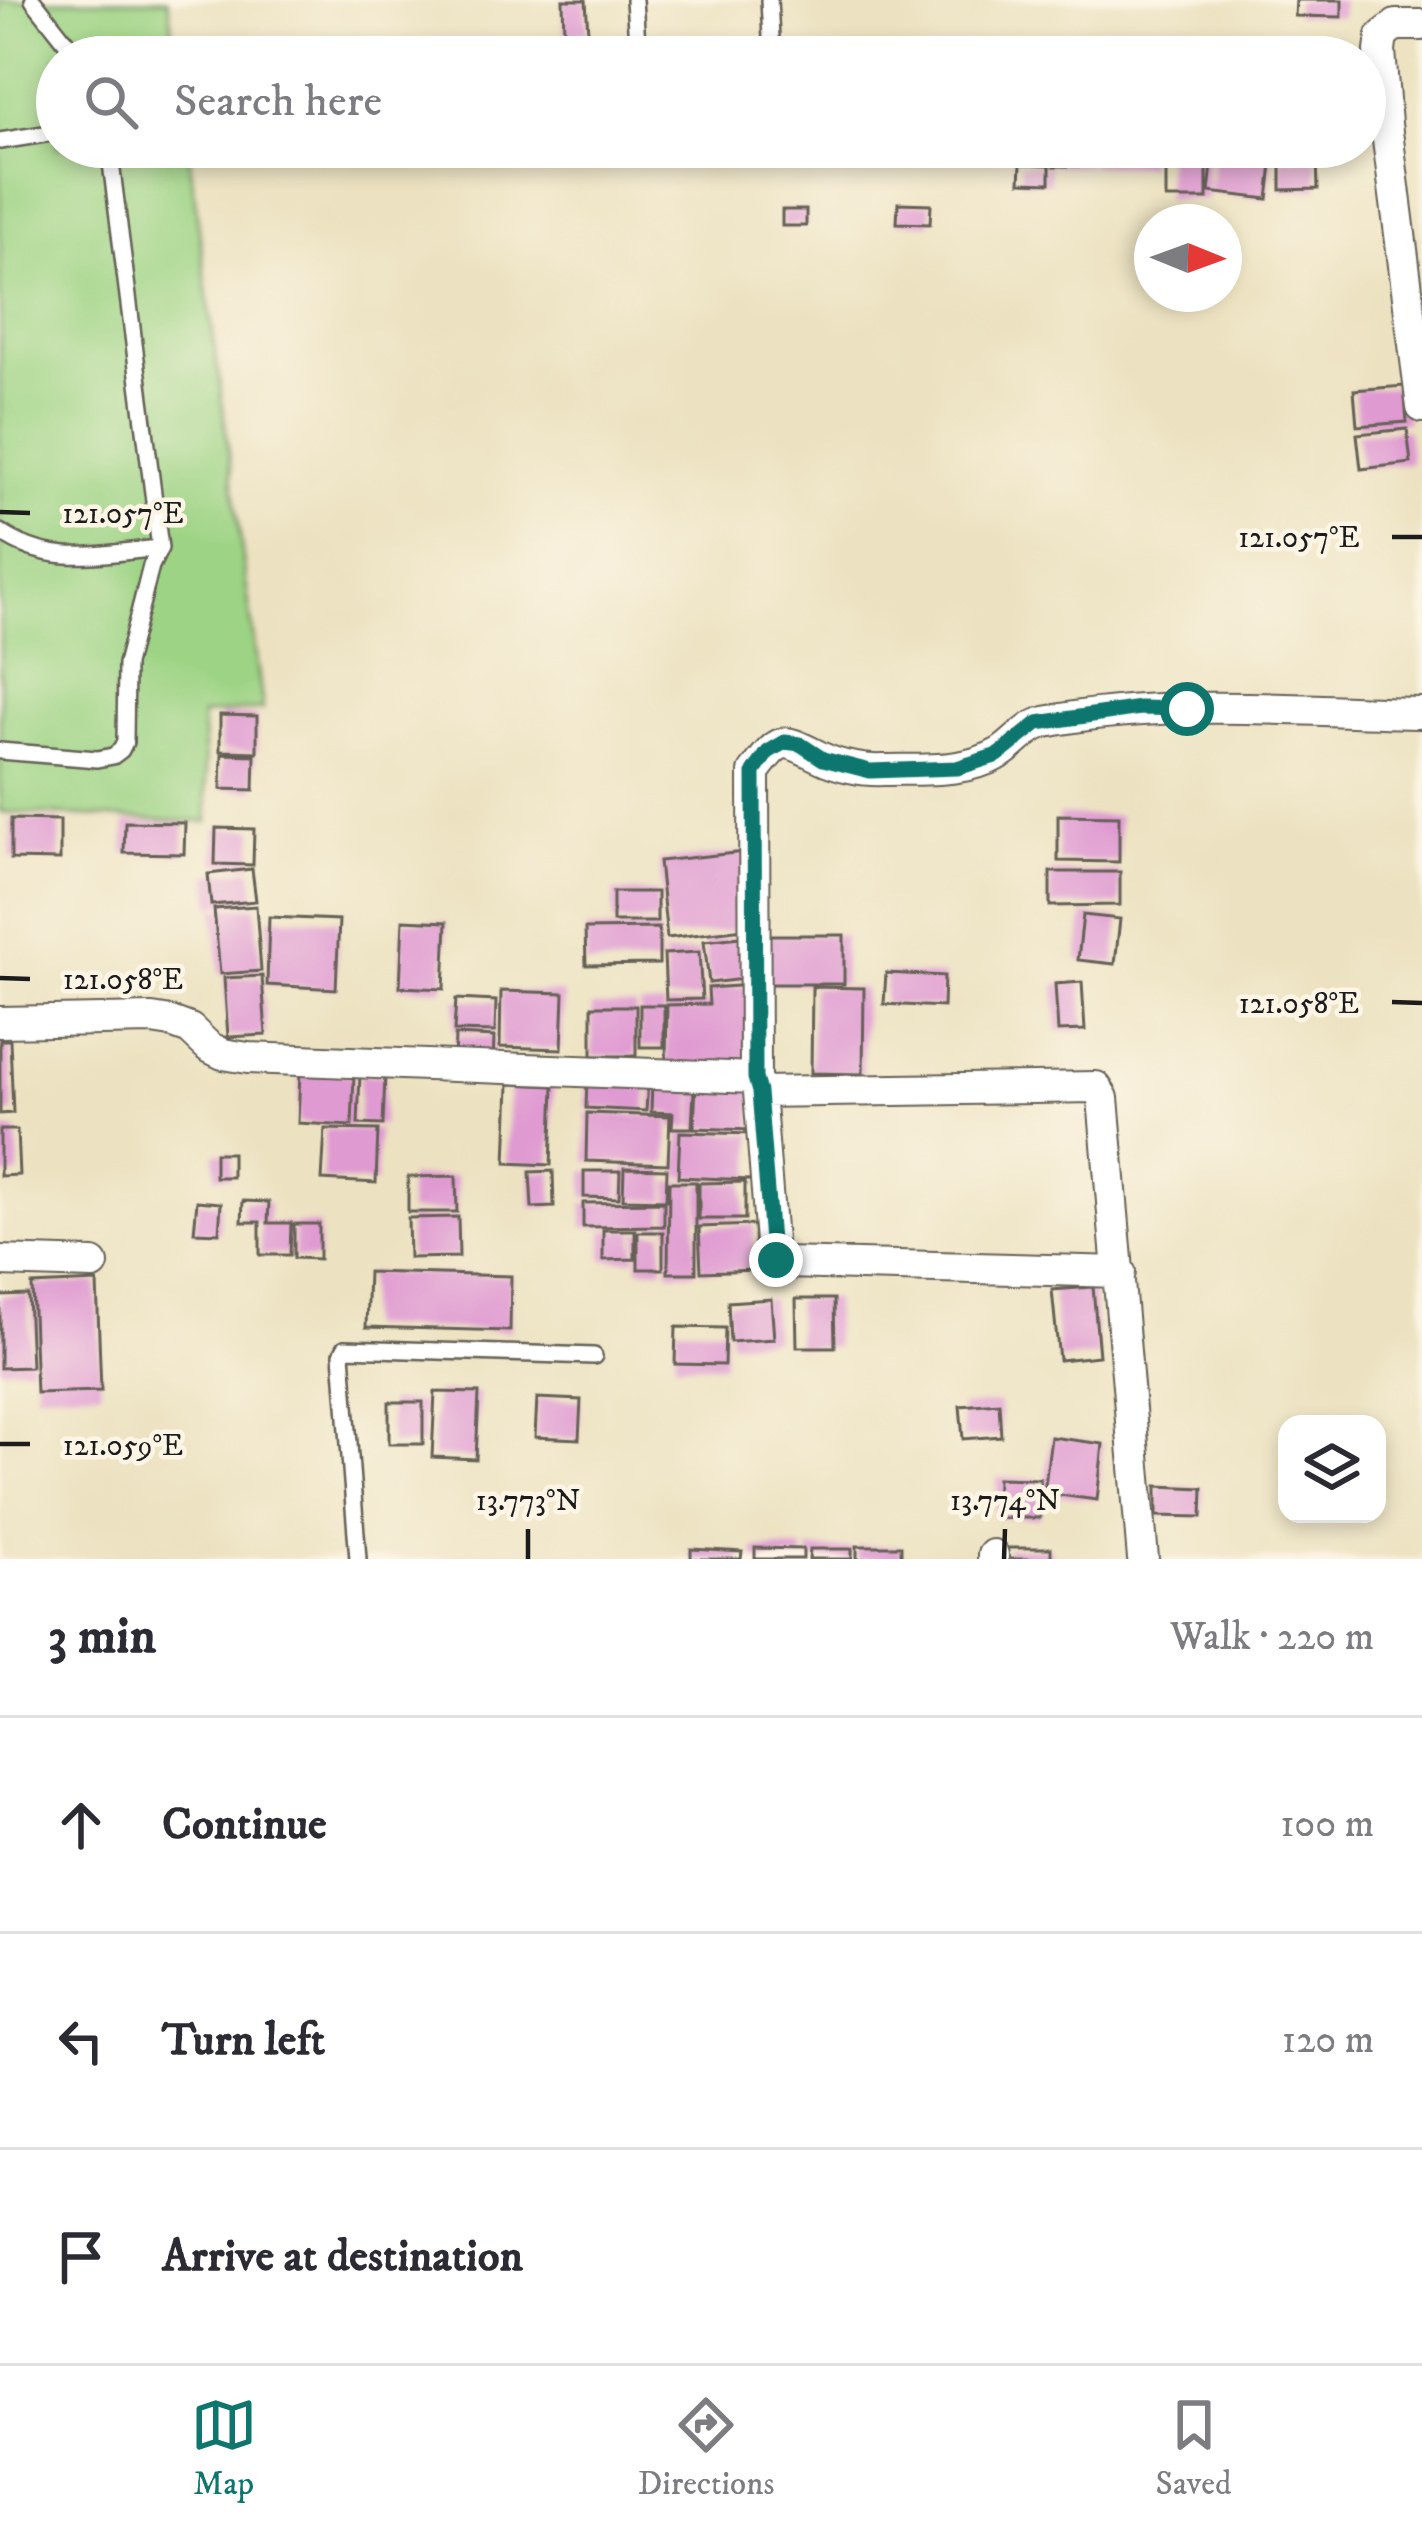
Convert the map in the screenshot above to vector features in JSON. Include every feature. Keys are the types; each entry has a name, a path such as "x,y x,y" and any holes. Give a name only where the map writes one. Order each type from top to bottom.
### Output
{"street":[{"path":"1382,36 1396,25 1422,25"},
{"path":"1386,124 1422,407"},
{"path":"1120,1272 776,1260 757,1085 754,772 768,752 785,742 800,744 823,759 870,771 957,768 998,755 1038,723 1140,708 1422,713"},
{"path":"0,1022 152,1019 190,1029 224,1054 248,1058 757,1085 1096,1087 1103,1098 1143,1559"},
{"path":"0,1261 93,1264"}],"lane":[{"path":"33,0 62,36"},
{"path":"634,0 637,36"},
{"path":"769,0 771,36"},
{"path":"0,141 36,135"},
{"path":"0,751 113,756 121,750 126,728 126,664 160,548 112,168"},
{"path":"0,532 26,547 57,556 160,548"},
{"path":"358,1559 345,1348 594,1356"}],"green space":[{"path":"0,0 168,0 173,36 36,36 36,168 191,168 263,709 202,715 208,822 0,812"}],"building":[{"path":"563,0 586,0 588,33 564,34"},
{"path":"1296,0 1342,0 1342,17 1295,16"},
{"path":"1021,168 1050,168 1050,183 1020,182"},
{"path":"1166,168 1207,168 1207,199 1166,199"},
{"path":"1212,168 1272,168 1268,199 1209,192"},
{"path":"1281,168 1317,168 1318,189 1281,190"},
{"path":"898,203 931,204 930,224 897,223"},
{"path":"782,210 806,210 806,226 782,226"},
{"path":"1404,386 1407,422 1357,426 1354,390"},
{"path":"1407,429 1411,463 1361,469 1357,434"},
{"path":"220,715 257,716 257,752 220,751"},
{"path":"222,754 255,755 254,790 221,789"},
{"path":"1058,815 1119,816 1119,862 1058,861"},
{"path":"11,819 60,820 60,860 11,859"},
{"path":"125,822 185,823 184,854 124,853"},
{"path":"216,828 254,829 253,865 215,864"},
{"path":"745,852 753,928 667,938 659,861"},
{"path":"252,869 256,901 211,905 208,874"},
{"path":"1050,872 1120,872 1120,905 1050,906"},
{"path":"613,892 657,892 657,922 613,922"},
{"path":"256,906 261,971 220,974 214,909"},
{"path":"1083,915 1120,919 1115,964 1078,960"},
{"path":"269,917 339,920 336,989 267,985"},
{"path":"403,920 447,922 444,989 400,987"},
{"path":"659,928 659,964 586,965 585,929"},
{"path":"766,935 844,935 844,984 766,984"},
{"path":"749,936 753,978 709,983 704,941"},
{"path":"699,952 702,999 666,1000 664,954"},
{"path":"886,973 944,976 943,1007 884,1004"},
{"path":"262,976 266,1035 228,1037 224,978"},
{"path":"1082,982 1085,1030 1058,1031 1055,984"},
{"path":"752,985 751,1066 666,1065 667,1005 709,1004 708,988"},
{"path":"812,987 864,988 863,1074 811,1073"},
{"path":"501,991 564,993 562,1049 500,1047"},
{"path":"456,999 496,1001 495,1032 454,1031"},
{"path":"640,1005 664,1005 664,1047 640,1047"},
{"path":"592,1006 636,1006 636,1056 592,1056"},
{"path":"455,1035 494,1037 493,1063 454,1061"},
{"path":"0,1040 10,1040 13,1113 0,1114"},
{"path":"300,1072 354,1074 352,1126 298,1123"},
{"path":"360,1074 385,1075 383,1125 358,1124"},
{"path":"587,1080 648,1082 646,1111 586,1108"},
{"path":"652,1083 694,1089 692,1128 672,1128 673,1113 651,1112"},
{"path":"696,1083 753,1086 752,1130 694,1128"},
{"path":"509,1084 554,1086 551,1165 506,1163"},
{"path":"587,1113 670,1116 668,1164 586,1161"},
{"path":"325,1129 378,1130 376,1183 322,1180"},
{"path":"0,1130 17,1130 19,1175 0,1176"},
{"path":"680,1132 753,1134 752,1180 678,1177"},
{"path":"215,1153 232,1153 232,1177 215,1177"},
{"path":"624,1168 667,1169 666,1200 623,1199"},
{"path":"553,1171 554,1207 532,1208 530,1172"},
{"path":"584,1171 620,1171 619,1198 584,1197"},
{"path":"456,1176 457,1212 408,1212 408,1177"},
{"path":"669,1182 696,1182 696,1273 668,1273"},
{"path":"745,1182 745,1219 699,1219 699,1183"},
{"path":"197,1201 221,1203 219,1233 194,1232"},
{"path":"243,1201 269,1202 268,1223 291,1223 290,1255 260,1255 260,1222 242,1222"},
{"path":"664,1202 664,1226 583,1227 583,1203"},
{"path":"458,1217 459,1257 409,1258 408,1218"},
{"path":"294,1224 319,1224 319,1259 294,1258"},
{"path":"754,1225 755,1270 701,1272 699,1227"},
{"path":"603,1230 635,1230 635,1259 603,1260"},
{"path":"638,1232 663,1232 663,1269 638,1269"},
{"path":"368,1272 511,1276 510,1331 366,1327"},
{"path":"97,1282 101,1391 36,1393 32,1285"},
{"path":"1093,1287 1099,1356 1059,1360 1052,1290"},
{"path":"28,1295 31,1367 0,1368 0,1296"},
{"path":"771,1299 774,1339 730,1342 728,1302"},
{"path":"796,1299 834,1299 835,1347 797,1347"},
{"path":"676,1327 725,1328 724,1365 675,1364"},
{"path":"435,1392 479,1393 476,1459 432,1457"},
{"path":"537,1398 581,1400 579,1439 535,1437"},
{"path":"389,1402 423,1402 423,1444 389,1444"},
{"path":"999,1403 1001,1436 963,1439 960,1406"},
{"path":"1051,1437 1103,1444 1097,1500 1044,1493"},
{"path":"997,1478 1040,1479 1040,1518 996,1518"},
{"path":"1157,1486 1203,1488 1202,1517 1157,1516"},
{"path":"857,1546 901,1546 901,1559 857,1559"},
{"path":"755,1548 803,1549 803,1559 755,1559"},
{"path":"1007,1548 1051,1548 1051,1559 1007,1559"},
{"path":"691,1549 742,1552 741,1559 691,1559"},
{"path":"810,1549 852,1549 852,1559 809,1559"}],"route":[{"path":"776,1260 755,1078 754,772 768,752 785,742 800,744 823,759 870,771 957,768 998,755 1038,723 1140,708 1187,709"}]}
